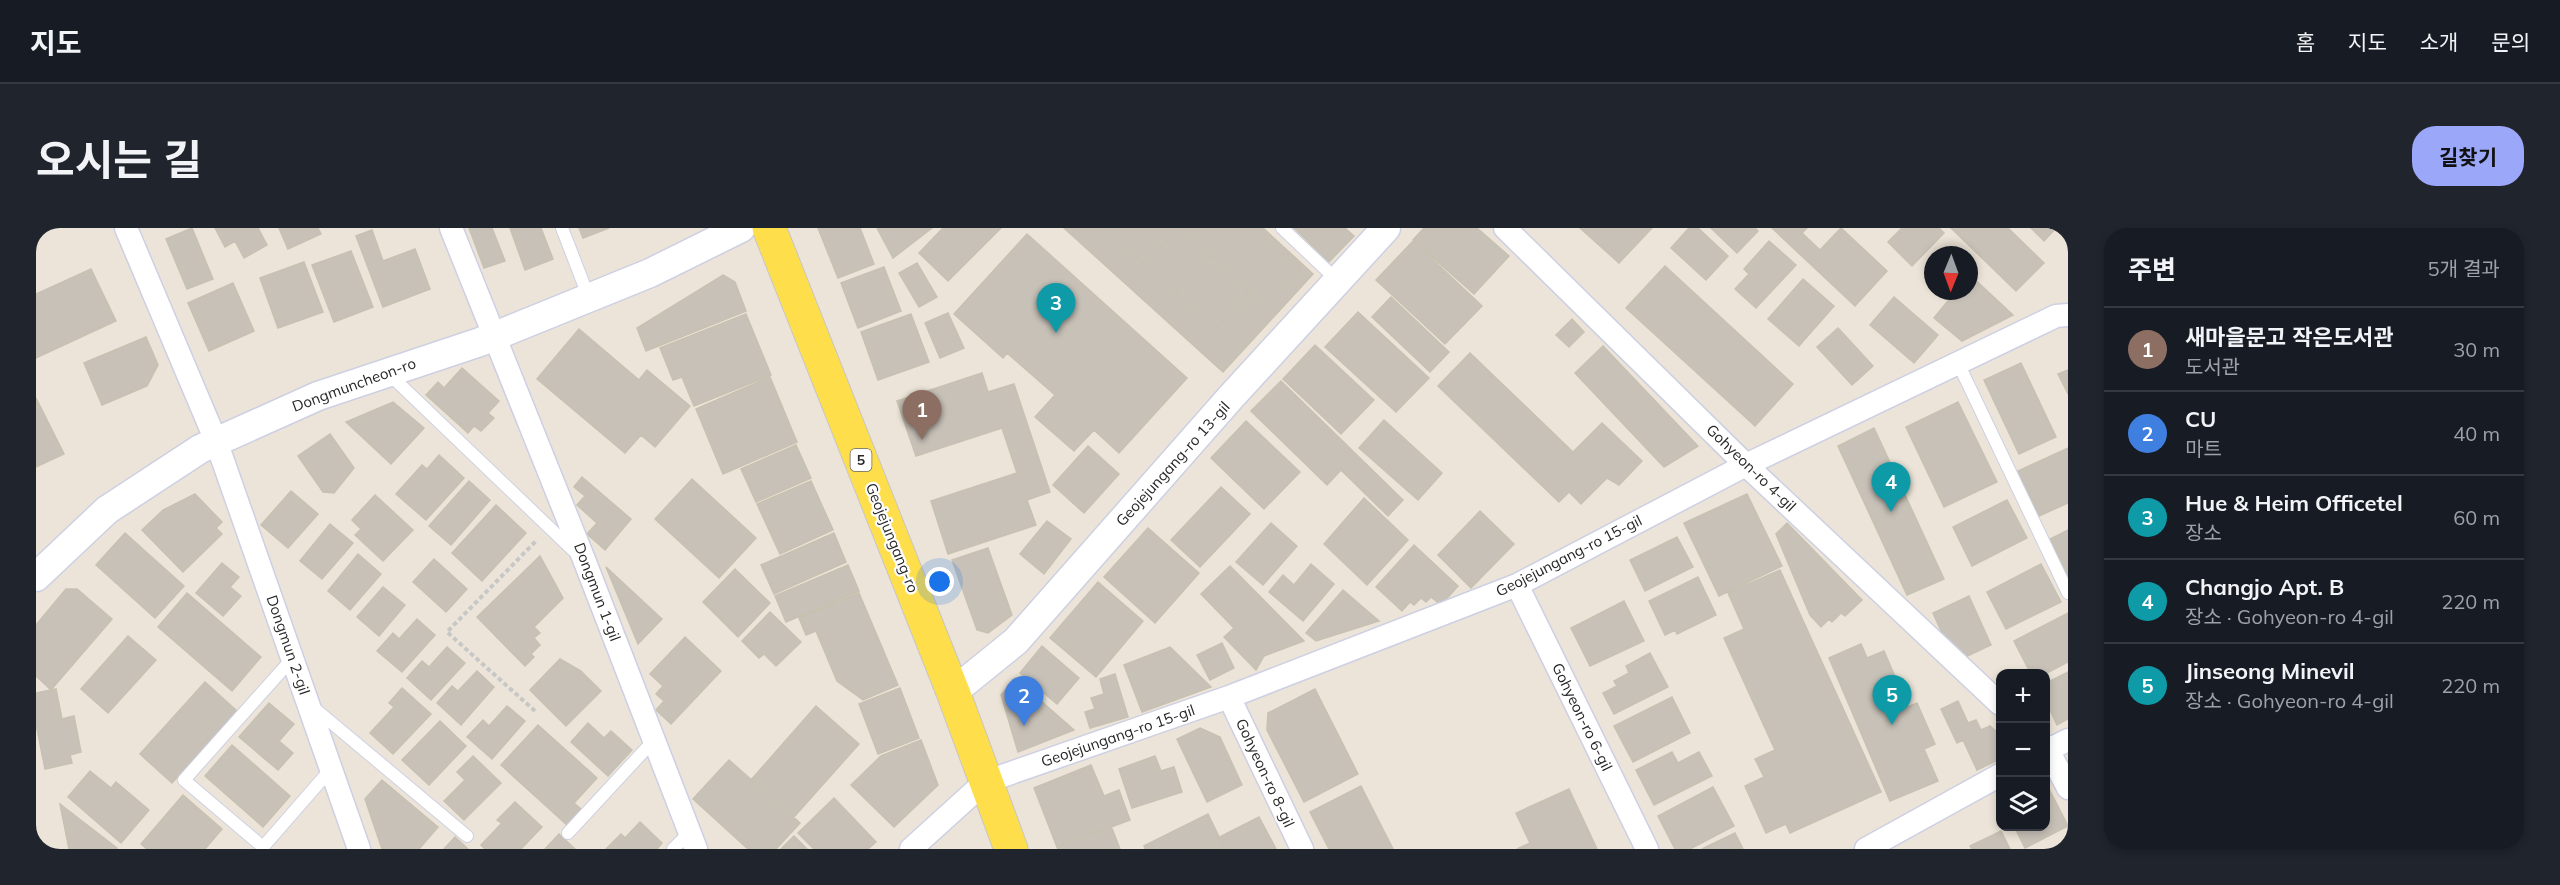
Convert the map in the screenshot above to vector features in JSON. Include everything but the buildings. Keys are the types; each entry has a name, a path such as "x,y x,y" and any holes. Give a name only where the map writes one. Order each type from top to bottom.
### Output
{"main road":[{"name":"Geojejungang-ro","path":"769,228 953,692 1011,849"}],"street":[{"path":"126,228 216,441"},
{"path":"451,228 495,336"},
{"name":"Dongmuncheon-ro","path":"36,577 107,510 216,441 318,396 495,336 650,273 741,228"},
{"name":"Geojejungang-ro 13-gil","path":"953,692 1016,641 1386,228"},
{"name":"Gohyeon-ro 4-gil","path":"1505,228 1746,465 1996,699"},
{"name":"Geojejungang-ro 15-gil","path":"985,782 1229,697 1517,585 1746,465 2056,316 2068,315"},
{"name":"Dongmun 1-gil","path":"495,336 693,840"},
{"name":"Dongmun 2-gil","path":"216,441 359,849"},
{"name":"Gohyeon-ro 6-gil","path":"1517,585 1647,849"},
{"name":"Gohyeon-ro 8-gil","path":"1229,697 1302,849"},
{"path":"2052,746 2068,788"},
{"path":"1866,849 1997,777"},
{"path":"911,849 985,782"}],"lane":[{"path":"562,228 588,298"},
{"path":"1282,228 1339,282"},
{"path":"1958,363 2068,593"},
{"path":"387,373 585,562"},
{"path":"292,659 184,780 263,847 331,769"},
{"path":"308,702 467,836"},
{"path":"568,833 655,739"},
{"path":"673,849 693,840"}],"path":[{"path":"535,711 447,632 550,528"}],"place":[{"name":"Hue & Heim Officetel","path":"1056,333"},
{"name":"새마을문고 작은도서관","path":"922,440"},
{"name":"Changjo Apt. B","path":"1891,512"},
{"name":"Jinseong Minevil","path":"1892,725"},
{"name":"CU","path":"1024,726"}]}
